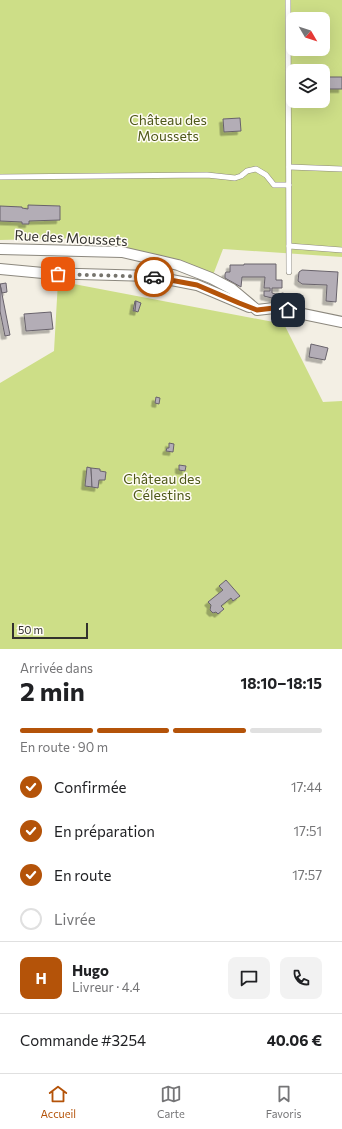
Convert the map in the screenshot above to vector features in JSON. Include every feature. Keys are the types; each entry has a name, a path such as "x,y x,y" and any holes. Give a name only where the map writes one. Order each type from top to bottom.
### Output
{"street":[{"name":"Rue des Moussets","path":"0,249 122,252 178,265 232,289 257,310"},
{"path":"0,268 43,273 151,276 197,285 257,310 274,308 342,322"}],"lane":[{"path":"288,0 289,272"},
{"path":"288,167 342,169"},
{"path":"0,177 207,175 235,178 241,176 247,171 256,169 266,175 274,185 289,185"},
{"path":"289,246 342,250"}],"green space":[{"name":"Château des Moussets","path":"0,0 342,0 342,257 223,249 213,275 165,257 85,238 0,240"},
{"name":"Château des Célestins","path":"58,281 284,324 323,402 342,401 342,649 0,649 0,383 54,351"}],"building":[{"path":"330,77 342,77 342,89 330,89"},
{"path":"240,118 241,131 224,132 223,119"},
{"path":"28,205 60,206 60,220 29,221 29,224 22,224 22,222 0,221 0,206 22,207 28,209"},
{"path":"276,264 276,280 282,280 282,288 272,288 272,293 279,295 282,293 292,295 292,303 264,296 264,291 270,291 270,288 264,288 265,277 242,277 241,287 225,278 226,272 230,272 230,265"},
{"path":"302,270 338,272 336,302 326,301 327,285 302,284 298,281 299,272"},
{"path":"6,283 7,292 2,293 0,284"},
{"path":"0,284 10,335 5,336 0,311"},
{"path":"135,301 135,311 133,311"},
{"path":"136,301 141,303 138,312 135,311"},
{"path":"51,312 53,329 26,331 24,314"},
{"path":"311,344 328,348 325,360 309,357"},
{"path":"156,397 160,398 159,404 155,403"},
{"path":"169,443 174,444 173,452 166,451 167,448 169,448"},
{"path":"179,465 186,466 185,471 179,470"},
{"path":"87,467 91,468 92,487 85,486"},
{"path":"91,468 100,469 100,471 106,472 105,480 99,480 98,488 92,487"},
{"path":"226,580 240,596 233,601 231,598 221,606 224,609 218,614 216,612 213,613 210,610 211,605 208,602 223,590 219,586"}],"way so far":[{"path":"58,274 154,277"}],"route":[{"path":"154,277 197,285 257,310 274,308 288,310"}]}
